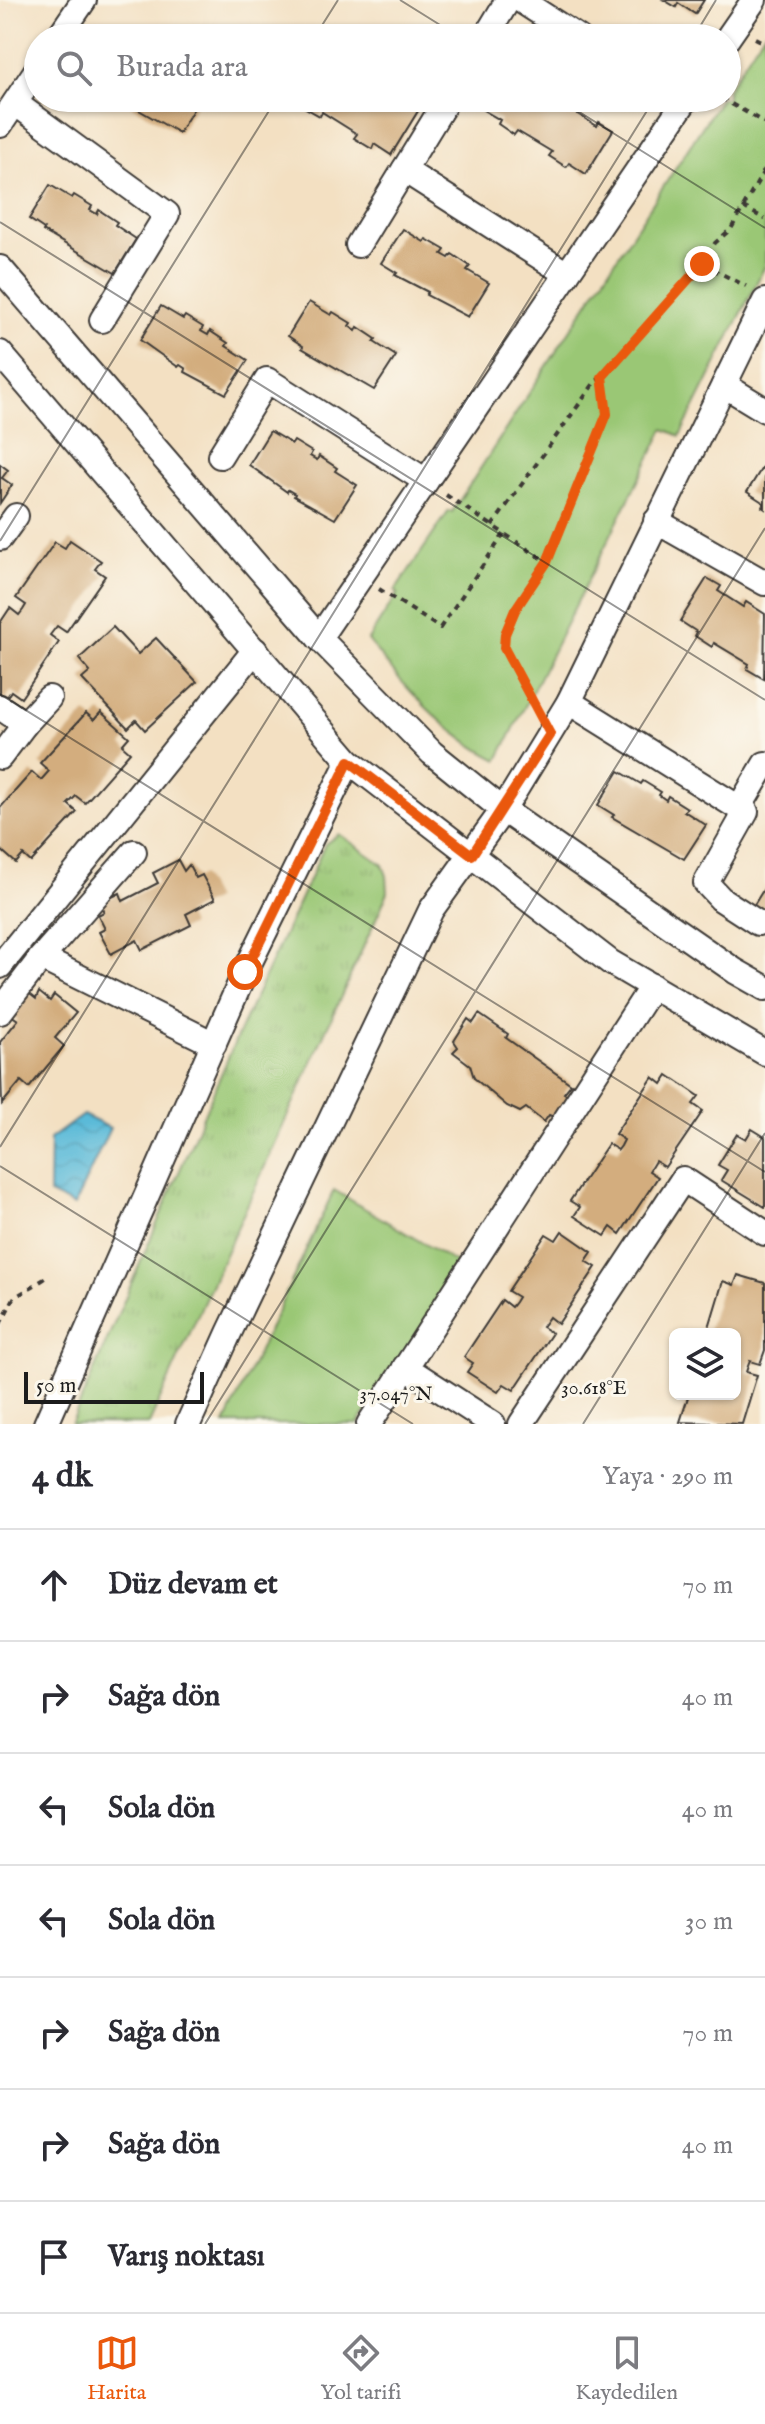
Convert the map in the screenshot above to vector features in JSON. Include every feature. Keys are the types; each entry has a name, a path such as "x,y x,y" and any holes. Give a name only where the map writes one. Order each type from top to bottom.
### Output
{"street":[{"path":"68,24 84,0"},
{"path":"493,24 508,0"},
{"path":"520,0 557,24"},
{"path":"737,24 754,0"},
{"path":"0,125 24,89"},
{"path":"15,103 24,110"},
{"path":"27,112 167,214 102,320"},
{"path":"358,245 439,112"},
{"path":"319,638 567,274 673,112"},
{"path":"404,170 567,274"},
{"path":"0,268 319,638 432,753 503,810 735,971 765,988"},
{"path":"188,1424 431,910 503,810 569,702 724,385 759,295"},
{"path":"0,353 349,761 610,962 765,1053"},
{"path":"220,456 267,380 426,481"},
{"path":"724,385 765,410"},
{"path":"0,538 16,516"},
{"path":"656,521 765,583"},
{"path":"0,966 255,650"},
{"path":"0,757 49,698"},
{"path":"569,702 750,815"},
{"path":"0,707 25,724"},
{"path":"46,1424 245,972 349,761"},
{"path":"758,923 721,899 706,883 750,815 765,764"},
{"path":"0,1012 41,958 134,852"},
{"path":"41,958 214,1044"},
{"path":"369,1424 652,986"},
{"path":"521,1424 683,1179 765,1233"},
{"path":"405,1367 493,1424"}],"path":[{"path":"741,109 765,123"},
{"path":"492,526 595,382 702,264 715,243 731,229 765,169"},
{"path":"743,207 765,219"},
{"path":"702,264 759,295"},
{"path":"550,734 504,648 505,634 515,610 547,562 607,414 602,377"},
{"path":"426,481 547,562"},
{"path":"361,576 440,628 504,534"},
{"path":"0,1324 14,1298 49,1276"}],"green space":[{"path":"765,31 765,266 680,436 664,429 498,760 460,737 426,708 368,640 398,593 395,591 449,511 452,512 712,112 741,112 741,68"},
{"path":"339,834 383,865 388,892 149,1424 71,1424 240,1030 325,844"},
{"path":"334,1190 463,1267 358,1424 225,1424"}],"water":[{"path":"83,1115 110,1128 74,1206 49,1194 50,1139"}],"building":[{"path":"664,0 704,0 695,14 678,3 676,7"},
{"path":"142,112 192,112 179,133"},
{"path":"322,112 417,112 391,155 374,144 372,149 354,138 357,134"},
{"path":"486,112 574,112 597,126 599,122 613,130 586,174 569,163 566,167 549,156 552,152 517,131 514,135 498,124 500,120"},
{"path":"50,185 92,206 90,210 97,214 99,210 136,239 115,273 43,231 29,219"},
{"path":"403,229 445,250 442,254 449,258 452,254 470,266 467,270 489,283 468,317 426,295 428,292 395,275 397,273 381,263"},
{"path":"309,302 351,323 349,326 356,331 358,327 396,356 374,390 302,348 288,336"},
{"path":"161,306 203,327 201,331 208,335 210,331 248,360 226,394 185,372 186,369 180,365 178,367 140,340"},
{"path":"270,431 312,452 310,456 317,460 319,456 357,485 335,519 287,492 249,465"},
{"path":"765,463 765,509 762,507 764,503 747,492"},
{"path":"0,464 8,470 2,478 12,485 0,503"},
{"path":"70,540 101,561 95,569 105,576 66,632 57,626 50,635 59,642 21,698 11,691 5,700 0,697 0,623 10,608 19,615 23,610 26,605 16,598 55,542 65,548"},
{"path":"707,578 721,586 718,591 743,607 746,602 765,614 764,679 747,669 749,664 714,643 712,647 695,636 697,632 680,621"},
{"path":"113,627 138,654 156,638 197,682 145,730 136,720 128,728 82,679 90,672 79,659"},
{"path":"101,712 129,737 122,745 130,752 85,803 76,796 68,804 77,812 31,862 23,855 16,863 0,849 0,808 32,772 41,780 49,771 40,763 86,713 94,720"},
{"path":"619,771 661,792 659,795 666,800 668,796 706,825 684,859 612,817 614,815 598,805"},
{"path":"178,860 184,871 189,865 196,878 202,875 215,899 186,914 191,925 142,950 137,940 111,954 99,932 105,929 98,915 104,912 100,903 120,893 123,901 158,883 153,873"},
{"path":"765,887 765,923 749,913"},
{"path":"26,991 36,999 39,992 50,1001 54,995 76,1013 55,1038 64,1046 29,1088 21,1081 2,1104 0,1042 18,1020 8,1013"},
{"path":"479,1014 508,1034 506,1038 571,1084 564,1093 570,1097 554,1117 549,1115 544,1122 526,1108 520,1112 507,1106 474,1078 470,1065 453,1052 458,1047 454,1041 468,1019 473,1023"},
{"path":"668,1075 699,1096 693,1104 703,1111 665,1167 655,1161 649,1171 658,1177 620,1234 611,1227 605,1236 574,1216 580,1207 570,1201 608,1144 618,1150 621,1146 624,1140 615,1134 653,1077 662,1084"},
{"path":"752,1129 765,1137 765,1207 721,1180 727,1170 718,1165 737,1134 746,1139"},
{"path":"562,1231 592,1252 586,1261 596,1267 558,1324 549,1317 542,1327 552,1333 514,1390 504,1384 498,1392 467,1372 473,1363 464,1357 502,1300 511,1307 515,1302 518,1297 508,1291 546,1234 556,1240"},
{"path":"738,1275 765,1283 765,1350 760,1364 750,1361 746,1372 757,1375 742,1424 680,1422 687,1400 741,1400 741,1328 709,1328 723,1281 734,1285"}],"route":[{"path":"245,972 349,761 472,855 503,810 550,734 504,648 508,624 547,562 607,414 602,377 702,264"}]}
